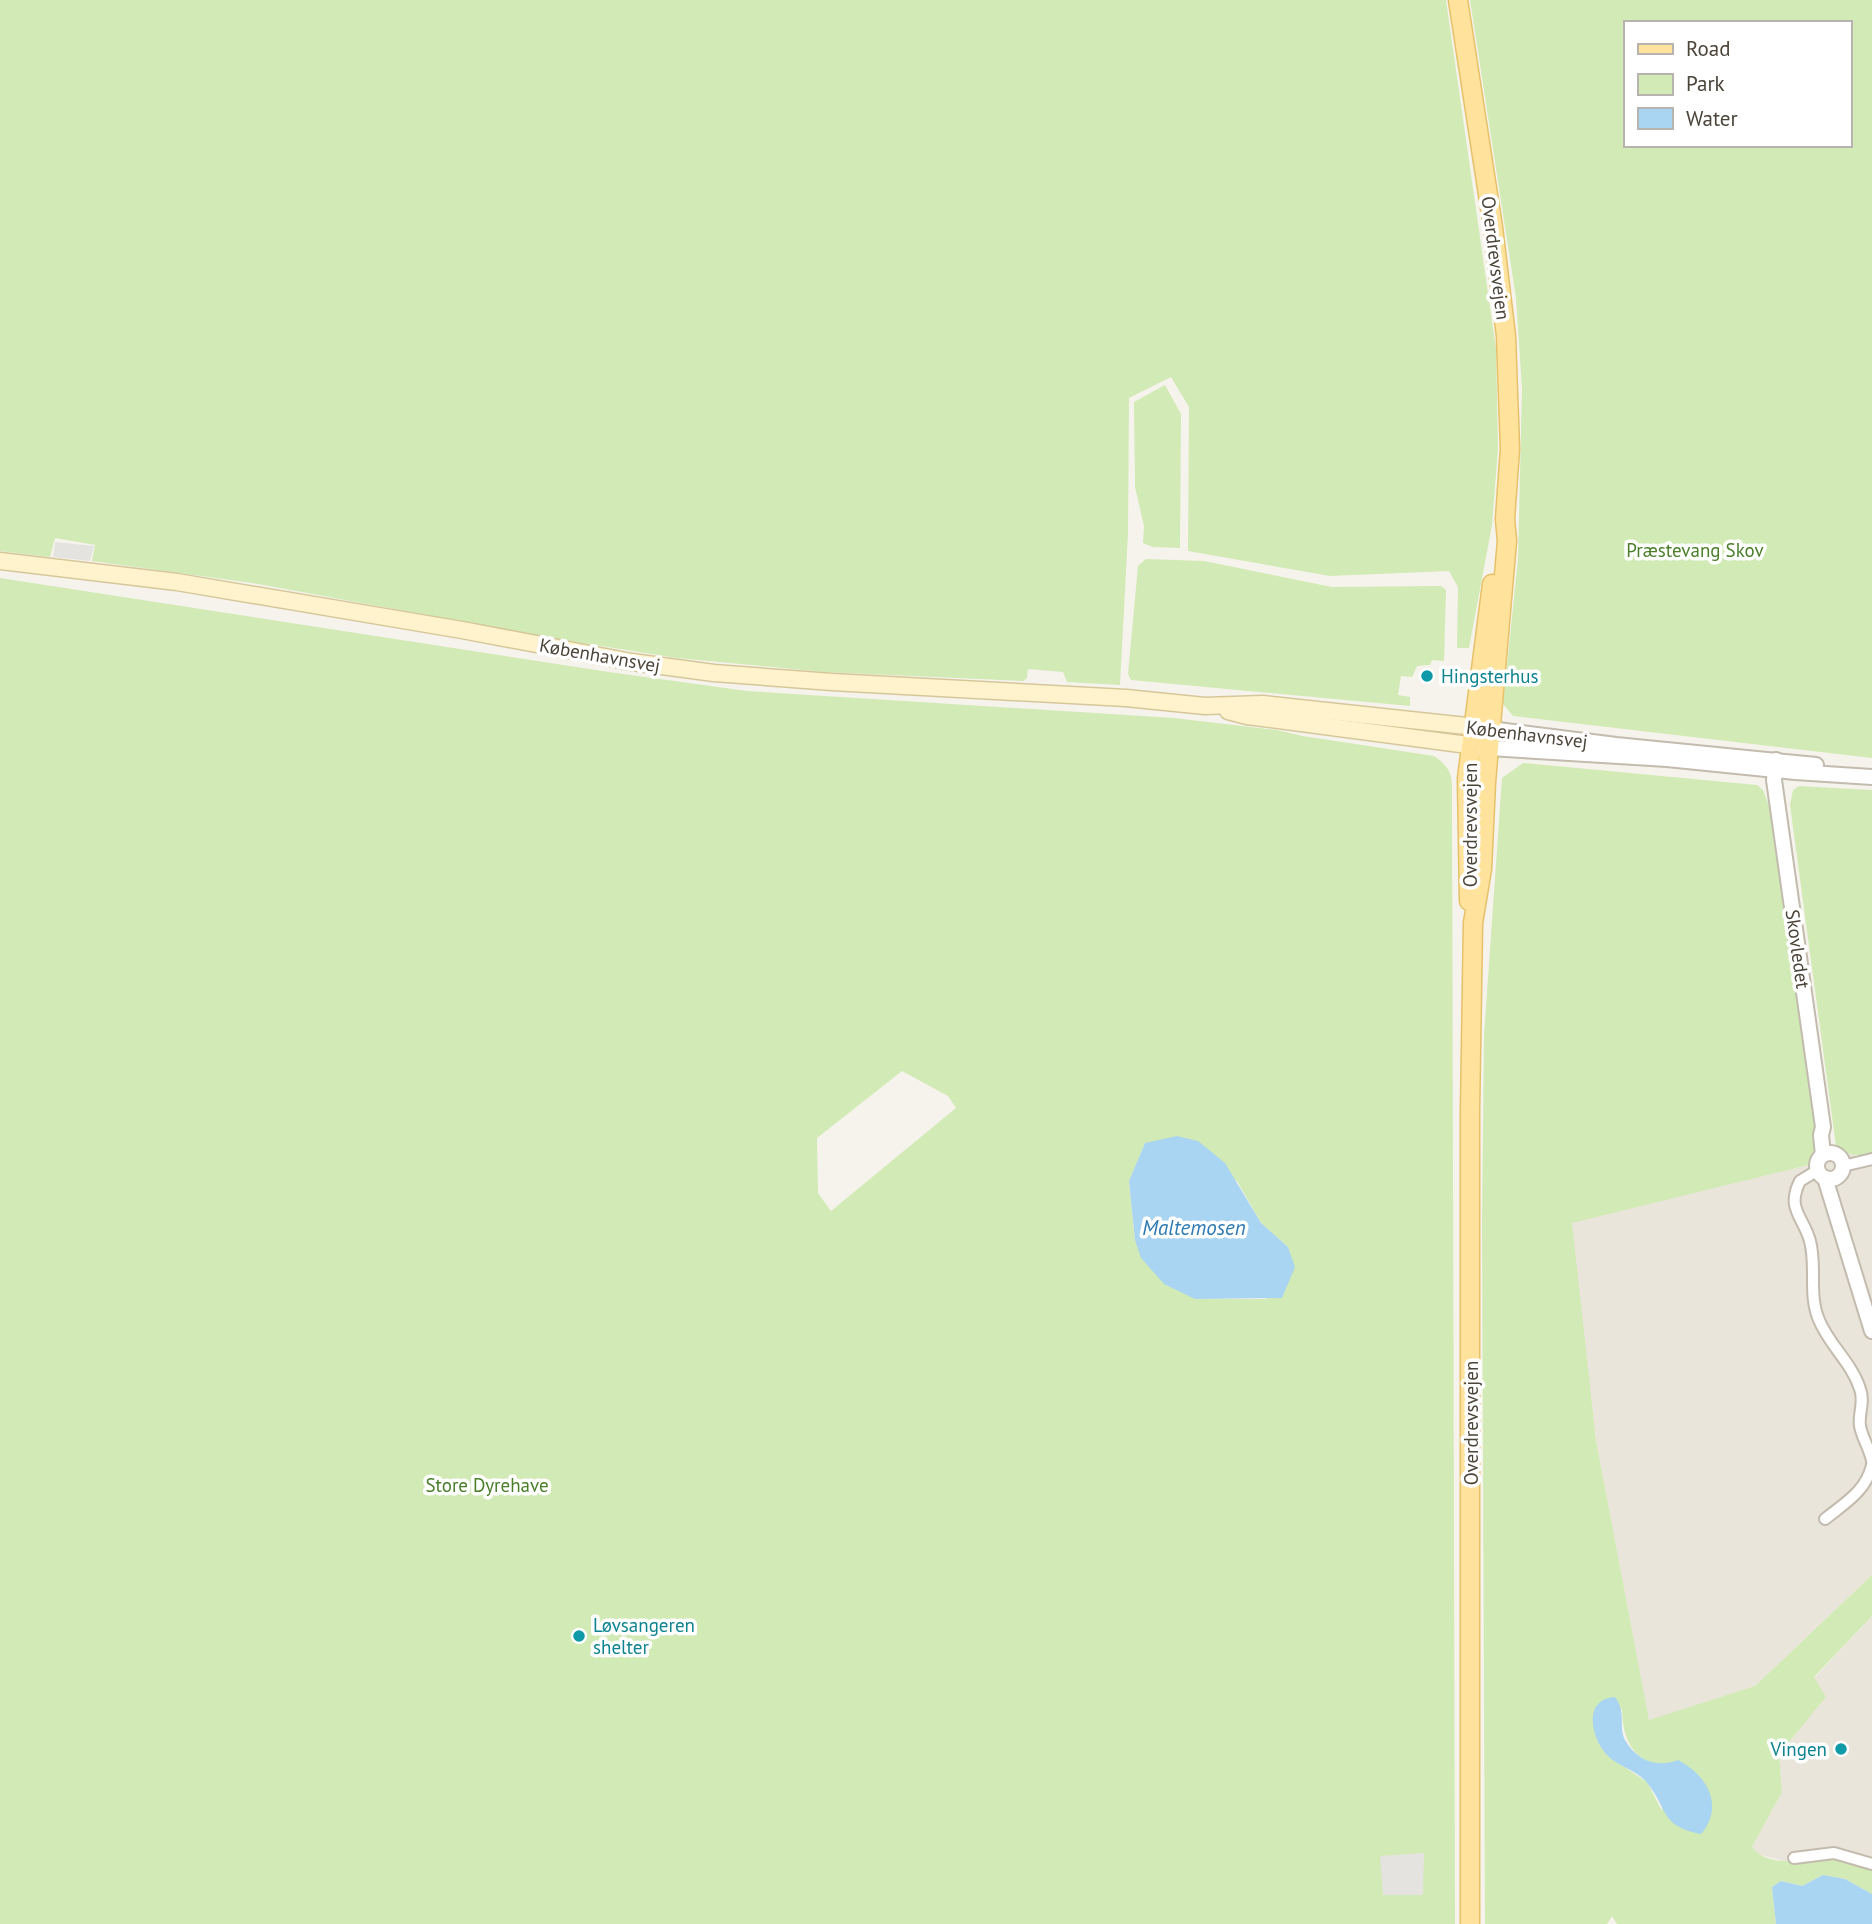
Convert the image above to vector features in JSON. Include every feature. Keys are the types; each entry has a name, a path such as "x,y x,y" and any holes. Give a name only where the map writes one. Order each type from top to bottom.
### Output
{"main road":[{"name":"Overdrevsvejen","path":"1458,0 1493,227 1506,336 1510,449 1505,519 1492,577 1480,747 1467,816 1469,901 1473,923"},
{"name":"Københavnsvej","path":"0,562 177,582 632,662 714,673 1126,698 1205,706 1263,705 1482,728"},
{"name":"Københavnsvej","path":"1205,706 1247,716 1480,747"},
{"name":"Overdrevsvejen","path":"1471,1924 1470,1111 1473,923 1482,869 1480,747"}],"street":[{"name":"Københavnsvej","path":"1482,728 1872,777"},
{"name":"Københavnsvej","path":"1480,747 1775,765"},
{"name":"Skovledet","path":"1775,765 1827,1154"},
{"path":"1831,1173 1818,1163 1827,1154 1839,1158 1831,1173 1839,1223 1872,1331"},
{"path":"1825,1519 1861,1490 1869,1478 1872,1463 1870,1450 1859,1426 1862,1392 1846,1361 1817,1318 1810,1243 1807,1231 1796,1214 1794,1202 1800,1181 1872,1159"},
{"path":"1794,1858 1833,1853 1872,1864"}],"shaded area":[{"path":"55,542 94,546 90,561 53,557"},
{"path":"1836,1146 1857,1156 1872,1153 1872,1575 1755,1686 1649,1721 1596,1440 1571,1222 1809,1165 1817,1151"},
{"path":"1872,1616 1872,1870 1842,1860 1788,1862 1757,1854 1752,1847 1782,1792 1779,1754 1825,1697 1814,1678"},
{"path":"1424,1853 1423,1895 1383,1895 1380,1856"}],"green space":[{"path":"0,0 1446,0 1496,349 1498,449 1492,525 1469,648 1457,648 1458,587 1449,571 1330,576 1188,551 1189,407 1171,377 1129,398 1128,533 1120,685 1067,682 1063,672 1028,669 1024,681 824,672 677,658 252,583 92,561 95,545 55,538 50,557 0,551"},
{"name":"Præstevang Skov","path":"1470,0 1872,0 1872,758 1513,716 1503,704 1518,559 1522,389 1516,298"},
{"path":"1165,385 1181,414 1180,548 1153,547 1143,543 1144,526 1135,487 1134,402"},
{"path":"1146,559 1204,561 1332,587 1441,586 1446,590 1444,661 1432,660 1430,665 1417,666 1412,677 1401,676 1398,695 1410,697 1410,706 1131,680 1128,674 1138,566"},
{"name":"Store Dyrehave","path":"0,578 747,691 1174,718 1276,730 1434,756 1445,766 1452,786 1455,1924 0,1924","holes":["902,1071 948,1096 956,1108 831,1211 818,1193 817,1138","1145,1143 1237,1181 1261,1223 1288,1247 1266,1299 1195,1299 1135,1240 1129,1181"]},
{"path":"1523,763 1757,785 1763,790 1769,806 1819,1131 1817,1151 1809,1165 1572,1223 1596,1440 1649,1720 1755,1686 1872,1575 1872,1616 1814,1677 1826,1697 1779,1754 1782,1792 1752,1847 1759,1854 1778,1860 1835,1859 1872,1870 1872,1894 1845,1879 1823,1875 1802,1886 1781,1881 1772,1887 1776,1924 1617,1924 1612,1916 1607,1924 1485,1924 1482,1223 1484,1035 1502,778","holes":["1622,1707 1627,1737 1636,1753 1653,1763 1664,1765 1662,1811 1647,1782 1609,1757"]},
{"path":"1799,786 1872,790 1872,1153 1867,1154 1849,1154 1836,1146 1790,805 1793,790"}],"water":[{"name":"Maltemosen","path":"1177,1136 1198,1141 1225,1163 1261,1223 1288,1247 1295,1267 1282,1298 1195,1299 1164,1284 1141,1258 1135,1240 1129,1181 1145,1143"},
{"path":"1615,1697 1621,1709 1625,1740 1635,1753 1655,1763 1678,1760 1688,1766 1704,1783 1712,1802 1712,1813 1701,1834 1678,1827 1672,1822 1644,1780 1613,1760 1602,1749 1594,1730 1594,1712 1605,1699"},
{"path":"1823,1875 1845,1879 1872,1894 1872,1924 1776,1924 1772,1887 1781,1881 1802,1886"}],"place":[{"name":"Hingsterhus","path":"1427,676"},
{"name":"Løvsangeren shelter","path":"579,1636"},
{"name":"Vingen","path":"1841,1749"}]}
